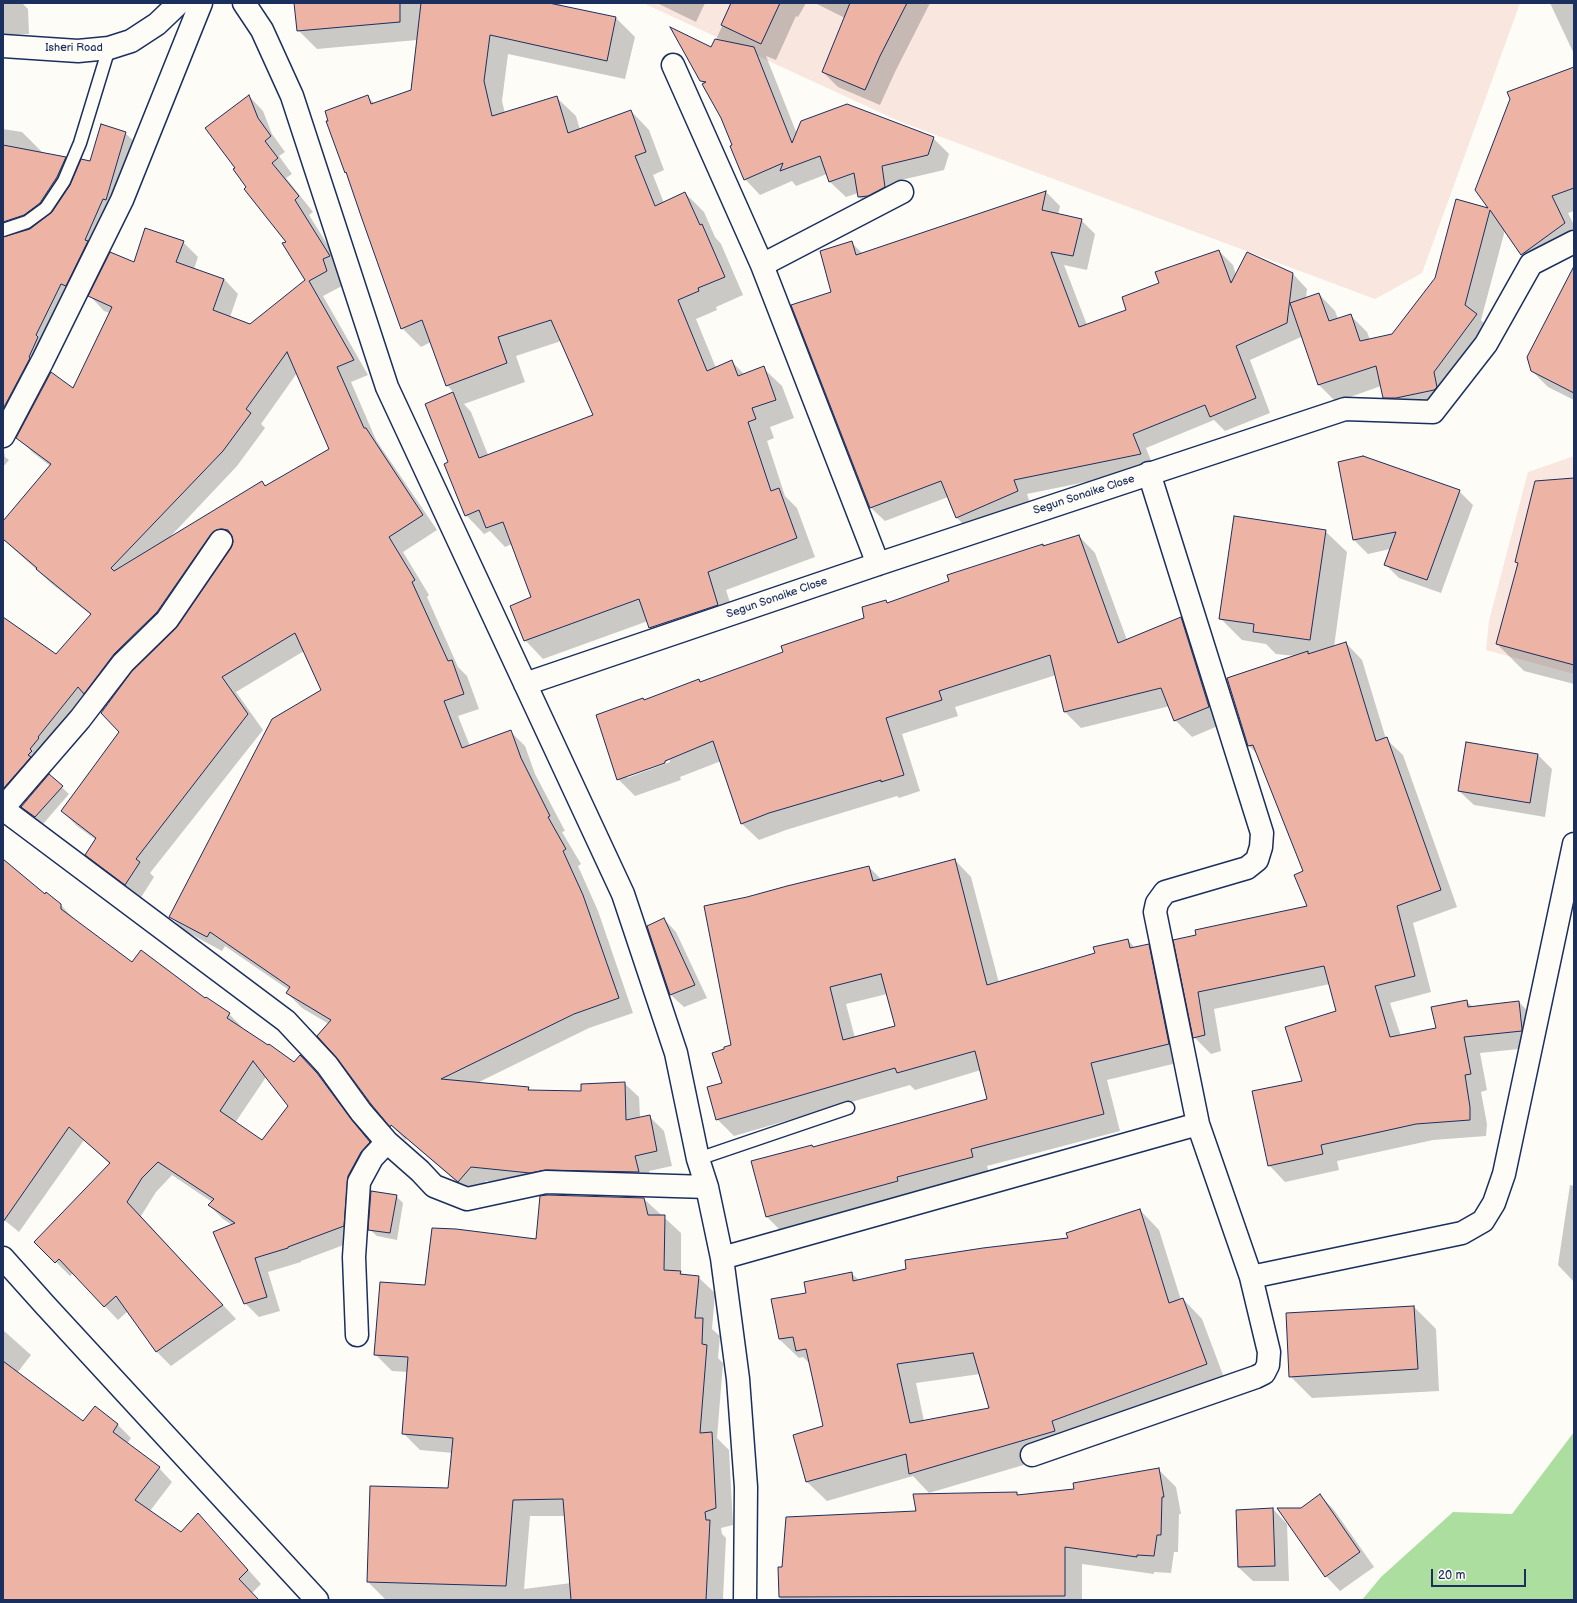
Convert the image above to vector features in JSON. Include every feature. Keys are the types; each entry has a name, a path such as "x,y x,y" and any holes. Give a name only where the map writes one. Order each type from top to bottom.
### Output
{"street":[{"name":"Isheri Road","path":"3,46 78,51 109,48 131,41 156,24 179,3"},
{"path":"3,436 42,362 122,200 201,3"},
{"path":"244,3 262,30 292,96 387,387 623,894 676,1053 698,1159 707,1187 722,1258 738,1379 746,1487 745,1600"},
{"path":"673,65 762,265 878,564"},
{"path":"762,265 902,192"},
{"name":"Segun Sonaike Close","path":"525,684 878,564 1345,409 1433,412 1486,344 1531,264 1574,242"},
{"path":"1032,1455 1256,1377 1264,1372 1268,1365 1269,1352 1251,1277 1198,1124 1155,912 1157,903 1165,892 1247,868 1257,860 1261,847 1262,832 1149,474"},
{"path":"220,541 167,620 123,662 80,719 3,808 286,1021 327,1064 361,1112 387,1142 420,1170 434,1186 467,1199 546,1182 707,1187"},
{"path":"1251,1277 1462,1233 1484,1221 1494,1202 1504,1174 1574,844"},
{"path":"722,1258 1198,1124"},
{"path":"357,1335 354,1257 359,1182 372,1158 387,1142"},
{"path":"3,1258 317,1600"}],"lane":[{"path":"3,230 27,222 46,208 64,181 80,143 109,48"},
{"path":"698,1159 848,1108"}],"shaded area":[{"path":"643,3 1520,3 1422,273 1375,299 901,122"},
{"path":"1574,456 1574,674 1486,650 1489,621 1528,472"}],"green space":[{"path":"1574,1432 1574,1600 1362,1600 1381,1577 1453,1512 1512,1514"}],"building":[{"path":"294,3 400,3 400,22 297,31"},
{"path":"421,3 549,3 616,17 607,61 490,35 484,81 492,116 557,96 568,133 631,110 646,152 635,156 655,206 685,192 700,225 702,224 725,277 698,288 699,291 678,300 707,371 732,360 738,376 764,366 776,400 752,408 756,419 748,422 771,491 779,488 797,538 708,572 718,605 649,628 639,599 524,641 510,606 531,597 503,522 486,528 479,510 465,516 444,464 448,462 425,404 453,392 479,458 593,415 551,320 498,337 507,363 446,386 422,320 401,329 346,172 345,173 326,121 328,121 325,111 368,95 371,104 411,90"},
{"path":"731,3 780,3 761,44 721,25"},
{"path":"850,3 907,3 880,56 865,90 822,72"},
{"path":"670,27 711,47 715,39 754,47 792,143 801,121 847,104 934,137 928,155 882,166 885,187 868,196 858,197 854,173 829,182 820,156 780,171 783,163 744,180 730,146 732,145 721,118 702,84 706,82 700,81"},
{"path":"1574,67 1574,188 1552,196 1565,223 1521,255 1490,210 1465,305 1477,314 1434,372 1437,387 1434,390 1396,398 1383,398 1376,366 1318,385 1290,303 1319,293 1329,321 1351,314 1360,341 1392,334 1435,278 1456,199 1488,208 1475,190 1510,99 1507,92"},
{"path":"249,95 258,118 271,136 265,141 278,158 272,163 299,196 295,200 330,256 323,259 327,271 309,281 354,360 337,367 364,428 366,428 423,515 389,537 415,580 412,582 448,661 452,660 464,694 444,701 462,748 511,730 521,758 550,816 548,817 566,849 563,851 583,895 619,998 574,1014 441,1079 529,1087 528,1090 581,1091 581,1084 625,1082 626,1120 650,1115 657,1151 635,1156 639,1172 546,1170 530,1173 471,1167 458,1182 391,1125 390,1127 337,1058 317,1036 331,1020 286,993 290,987 210,932 207,937 169,917 272,719 321,690 295,633 222,677 248,714 136,859 140,862 125,885 85,855 96,838 61,811 119,732 101,713 132,671 177,627 231,548 233,542 232,536 228,530 216,530 211,534 157,612 114,654 84,694 78,687 38,737 39,738 30,749 32,751 28,755 31,757 3,789 3,617 56,654 91,614 36,569 37,568 3,539 3,521 51,464 16,438 51,372 73,388 112,307 88,296 110,252 134,262 145,228 184,241 176,262 224,279 213,310 250,324 305,280 282,243 286,242 244,189 246,187 233,169 235,168 205,128","holes":["287,352 329,449 265,486 262,481 114,571 111,568 223,451 251,413 246,409"]},
{"path":"101,124 126,132 106,200 103,199 85,240 88,241 66,286 61,284 36,335 38,337 29,357 30,358 3,409 3,237 30,229 52,212 70,185 81,159 90,161"},
{"path":"3,145 66,157 57,177 40,203 24,215 3,222"},
{"path":"1046,191 1042,210 1082,219 1073,256 1051,252 1079,327 1126,310 1122,297 1159,283 1155,272 1219,250 1231,283 1247,252 1293,273 1287,323 1236,346 1256,398 1210,417 1205,405 1133,434 1141,454 1014,480 1018,491 956,518 941,481 870,508 791,305 831,292 820,251 852,241 856,255"},
{"path":"1574,266 1574,393 1531,371 1527,357"},
{"path":"1363,456 1460,490 1427,580 1384,565 1396,532 1353,540 1338,462"},
{"path":"1574,478 1574,665 1496,644 1518,563 1515,562 1535,481"},
{"path":"1234,516 1326,530 1310,640 1253,632 1254,624 1219,619"},
{"path":"1079,535 1118,643 1181,617 1209,707 1174,721 1161,688 1064,712 1050,655 939,691 942,700 886,718 904,775 881,782 881,780 769,813 741,824 713,741 665,761 665,763 617,780 596,715 643,698 644,700 699,679 700,682 783,652 781,646 864,618 862,607 886,600 887,603 949,581 947,575 1043,544 1043,546"},
{"path":"1346,642 1376,741 1387,737 1441,890 1397,906 1415,976 1375,986 1390,1037 1436,1028 1431,1007 1467,1000 1468,1007 1519,1001 1522,1031 1464,1037 1471,1074 1465,1075 1470,1107 1470,1120 1416,1124 1321,1145 1323,1154 1268,1166 1252,1091 1302,1081 1285,1027 1336,1011 1324,966 1198,992 1205,1035 1193,1038 1173,940 1196,935 1195,930 1307,906 1294,875 1303,871 1253,745 1248,746 1227,678 1308,651 1308,654"},
{"path":"1466,742 1538,754 1530,803 1458,791"},
{"path":"49,774 63,786 35,817 21,807"},
{"path":"3,859 45,894 46,892 61,904 61,909 132,962 141,950 205,998 206,997 230,1013 227,1018 268,1045 269,1044 294,1062 300,1055 317,1073 370,1142 361,1152 348,1176 344,1226 288,1248 255,1258 267,1297 244,1304 213,1232 235,1223 208,1205 214,1199 158,1162 142,1178 127,1202 223,1305 156,1352 116,1296 104,1307 59,1259 55,1263 34,1242 110,1163 69,1127 3,1222","holes":["253,1061 288,1106 262,1140 220,1111"]},
{"path":"955,859 987,985 1095,953 1093,947 1128,939 1130,948 1149,944 1169,1044 1091,1063 1104,1114 971,1149 973,1157 897,1177 898,1181 766,1217 751,1161 812,1145 813,1147 987,1099 975,1051 897,1073 895,1068 716,1120 707,1087 722,1083 712,1053 731,1045 704,906 747,897 869,866 873,881","holes":["881,974 895,1026 843,1040 830,987"]},
{"path":"664,918 695,985 670,995 647,926"},
{"path":"371,1191 397,1195 390,1233 368,1230"},
{"path":"540,1196 644,1198 648,1215 665,1215 664,1270 681,1271 680,1274 699,1276 695,1318 703,1318 702,1344 707,1345 700,1433 712,1432 716,1508 705,1512 706,1520 710,1520 706,1600 571,1600 563,1499 513,1500 506,1586 367,1582 370,1486 448,1488 453,1438 402,1434 408,1357 374,1355 380,1282 425,1285 432,1228 456,1229 536,1239"},
{"path":"1140,1209 1169,1303 1183,1298 1207,1364 1052,1421 1055,1431 909,1474 906,1454 806,1482 793,1435 823,1426 806,1349 796,1351 793,1337 779,1339 771,1299 806,1293 804,1282 852,1272 853,1281 906,1269 905,1260 983,1248 1068,1238 1066,1233","holes":["973,1353 989,1408 910,1423 897,1364"]},
{"path":"1414,1306 1418,1369 1289,1377 1286,1313"},
{"path":"3,1361 83,1421 95,1406 118,1424 113,1432 160,1467 135,1500 181,1532 198,1513 248,1570 239,1579 259,1600 3,1600"},
{"path":"1159,1468 1164,1497 1162,1497 1161,1535 1157,1535 1154,1556 1137,1555 1137,1557 1065,1547 1065,1596 779,1597 778,1567 782,1567 786,1517 916,1511 913,1494 1017,1492 1017,1495 1074,1489 1073,1483"},
{"path":"1320,1494 1360,1552 1325,1577 1277,1508 1301,1508"},
{"path":"1273,1508 1275,1566 1238,1567 1236,1510"}]}
